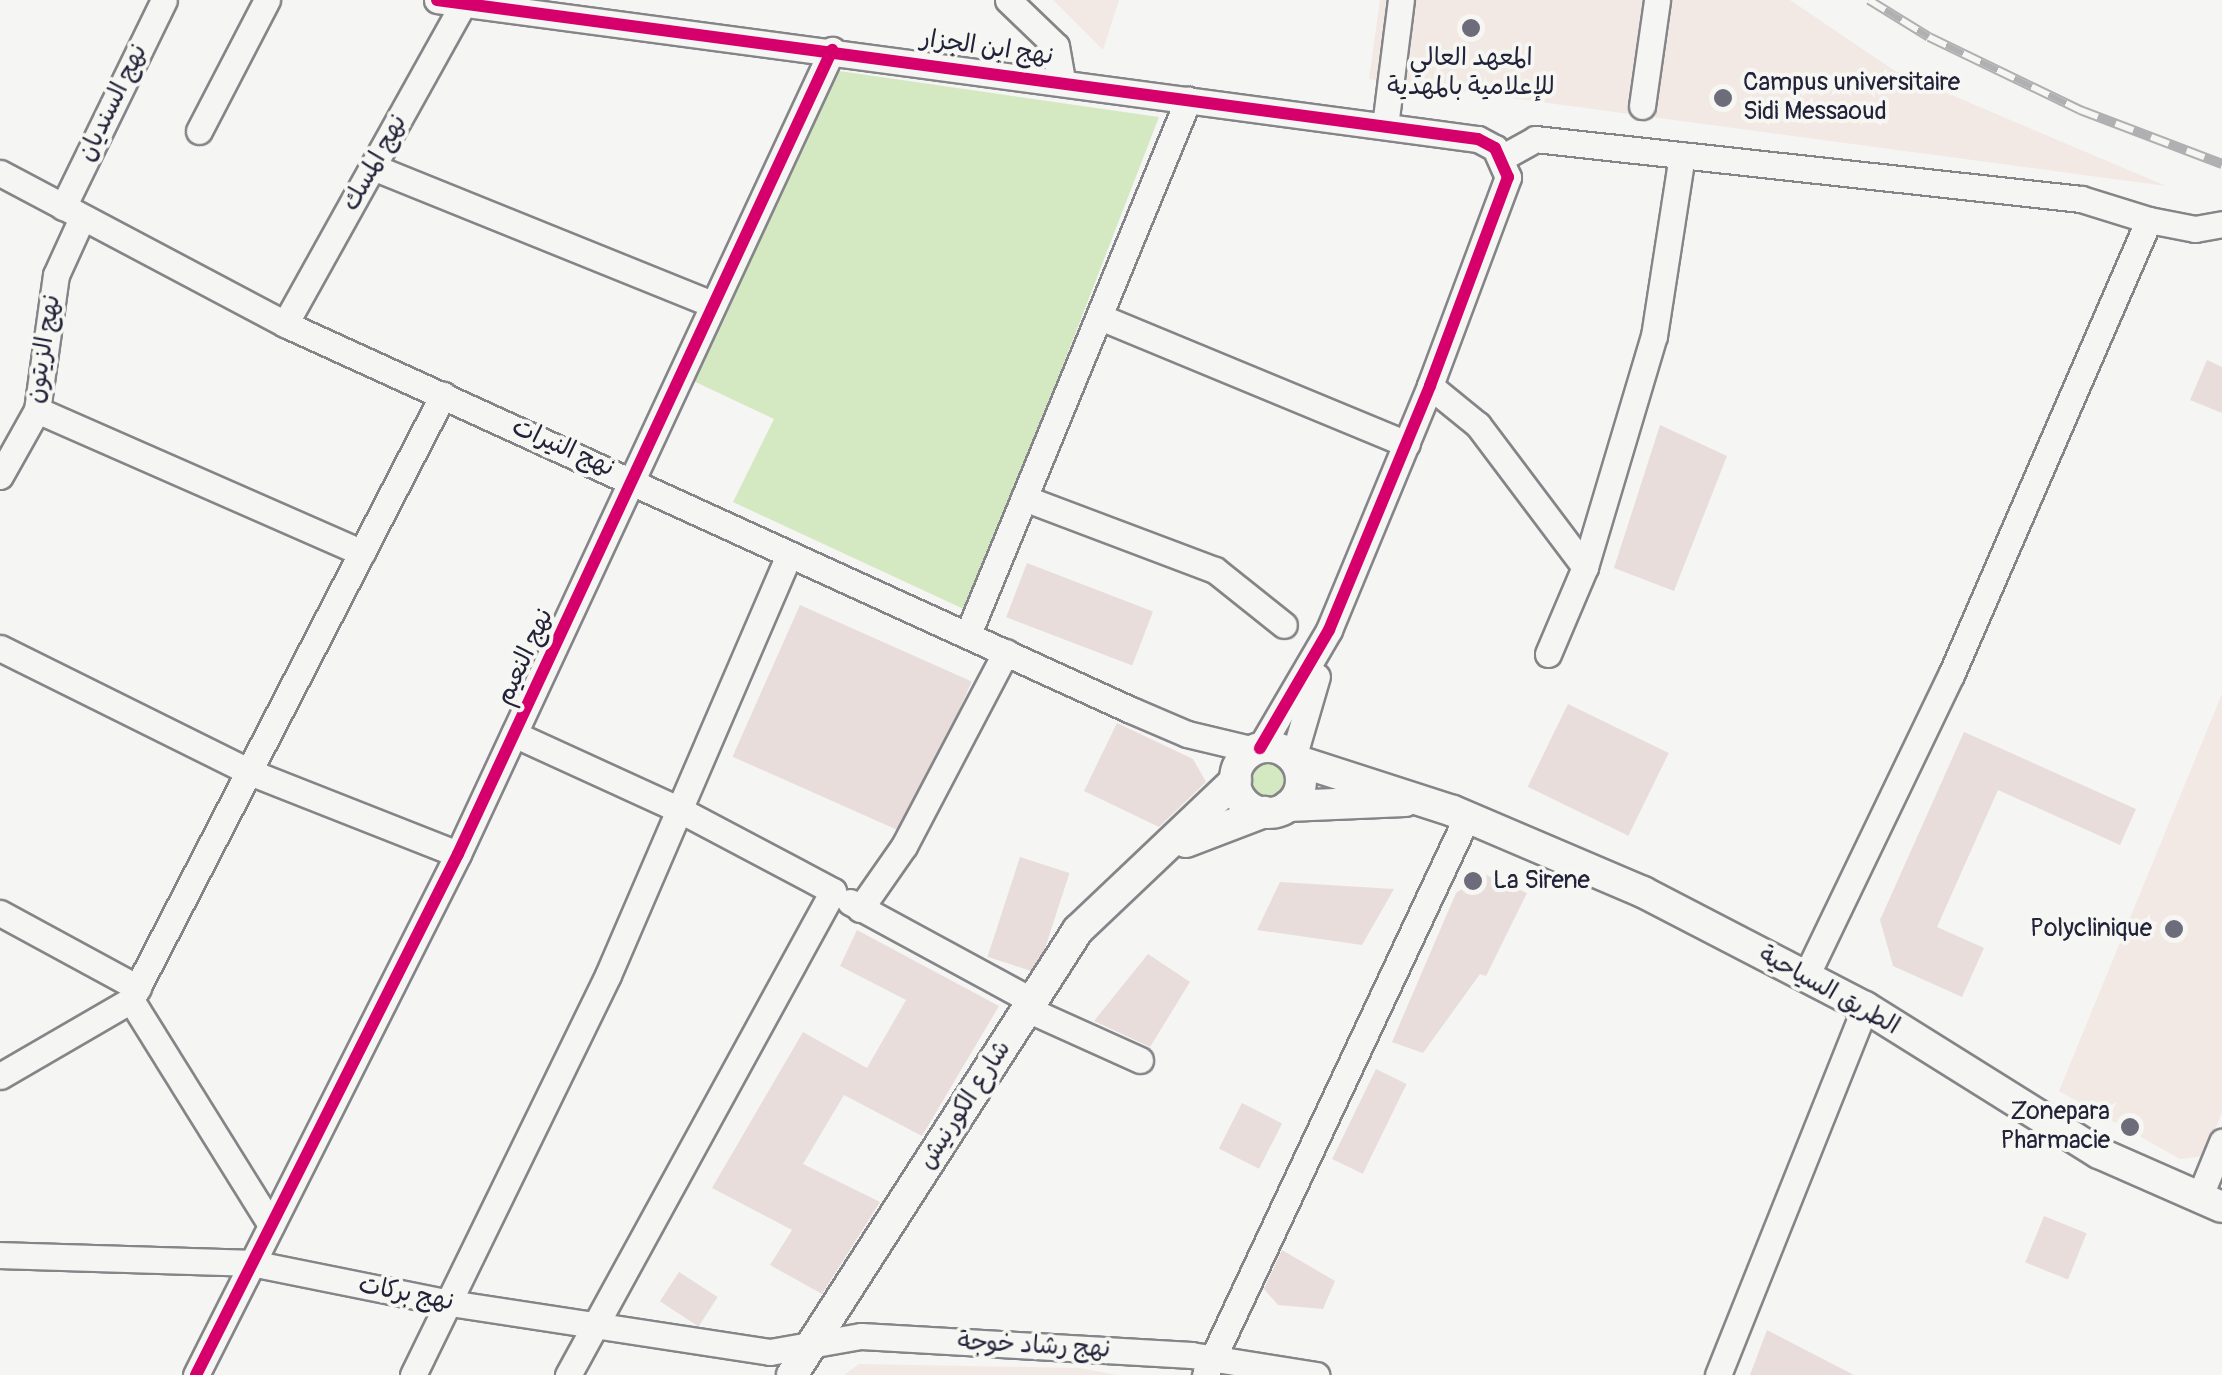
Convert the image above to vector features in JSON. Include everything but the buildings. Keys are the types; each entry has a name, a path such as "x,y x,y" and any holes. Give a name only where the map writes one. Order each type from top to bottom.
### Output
{"main road":[{"name":"الطريق السياحية","path":"1246,763 1294,759 1467,817 1627,885 1864,1007 2098,1153 2211,1203"},
{"path":"1246,763 1241,798 1276,809 1301,784 1294,759"},
{"name":"شارع الكورنيش","path":"792,1375 1078,930 1160,853 1246,763"},
{"name":"الطريق السياحية","path":"1276,809 1422,800"},
{"name":"شارع الكورنيش","path":"1160,853 1276,809"}],"street":[{"name":"نهج السنديان","path":"72,212 164,0"},
{"path":"200,131 267,0"},
{"name":"نهج ابن الجزار","path":"436,0 546,6 832,50 1478,138 1506,167"},
{"path":"1008,0 1056,46 1062,80"},
{"path":"1385,126 1401,0"},
{"path":"1642,106 1657,0"},
{"name":"نهج المسك","path":"285,324 464,3"},
{"name":"نهج النعيم","path":"196,1375 458,854 832,50"},
{"path":"968,634 1188,100"},
{"path":"1294,759 1329,630 1430,386 1506,167 1535,139 2081,200 2194,230 2222,224"},
{"path":"1548,654 1585,566 1654,336 1682,155"},
{"path":"372,167 712,304"},
{"name":"نهج النيرات","path":"0,173 285,324 632,479 1246,763"},
{"name":"نهج الزيتون","path":"0,476 37,410 56,275 72,212"},
{"path":"1806,976 1952,676 2149,220"},
{"path":"1100,316 1407,444"},
{"path":"1430,386 1478,424 1585,566"},
{"path":"0,1076 134,994 252,773 443,394"},
{"path":"37,410 362,552"},
{"path":"1024,498 1215,570 1284,625"},
{"path":"413,1375 680,810 790,554"},
{"path":"1246,763 1329,630"},
{"path":"0,648 252,773 458,854"},
{"path":"860,908 904,846 1006,652"},
{"path":"514,734 680,810 833,891 1029,1005 1140,1060"},
{"path":"1208,1366 1467,817"},
{"path":"568,1375 833,891"},
{"path":"0,913 134,994 272,1225"},
{"path":"1718,1375 1864,1007"},
{"path":"2211,1203 2222,1142"},
{"name":"نهج بركات","path":"2,1261 251,1264 450,1303 770,1352 810,1345"},
{"name":"نهج رشاد خوجة","path":"810,1345 861,1336 1316,1375"}],"shaded area":[{"path":"1053,0 1119,0 1103,50"},
{"name":"Campus universitaire Sidi Messaoud","path":"1380,0 1790,0 1895,71 2166,186 1369,79"},
{"name":"Polyclinique","path":"2222,694 2222,1112 2205,1156 2180,1159 2059,1091"},
{"path":"859,1364 1079,1368 1117,1375 844,1375"}],"green space":[{"path":"839,71 1159,117 968,611 733,502 774,419 687,378"},
{"path":"1270,758 1285,764 1291,779 1285,794 1270,800 1255,794 1249,779 1255,764"}],"railway":[{"path":"1869,0 1929,37 2080,110 2222,164"}],"cycle path":[{"path":"437,0 1478,139 1495,148 1508,177 1430,386 1329,630 1260,748"},
{"path":"196,1375 458,854 832,50"}],"place":[{"name":"المعهد العالي للإعلامية بالمهدية","path":"1471,28"},
{"name":"Campus universitaire Sidi Messaoud","path":"1723,98"},
{"name":"La Sirene","path":"1473,881"},
{"name":"Polyclinique","path":"2174,929"},
{"name":"Zonepara Pharmacie","path":"2130,1127"}]}
